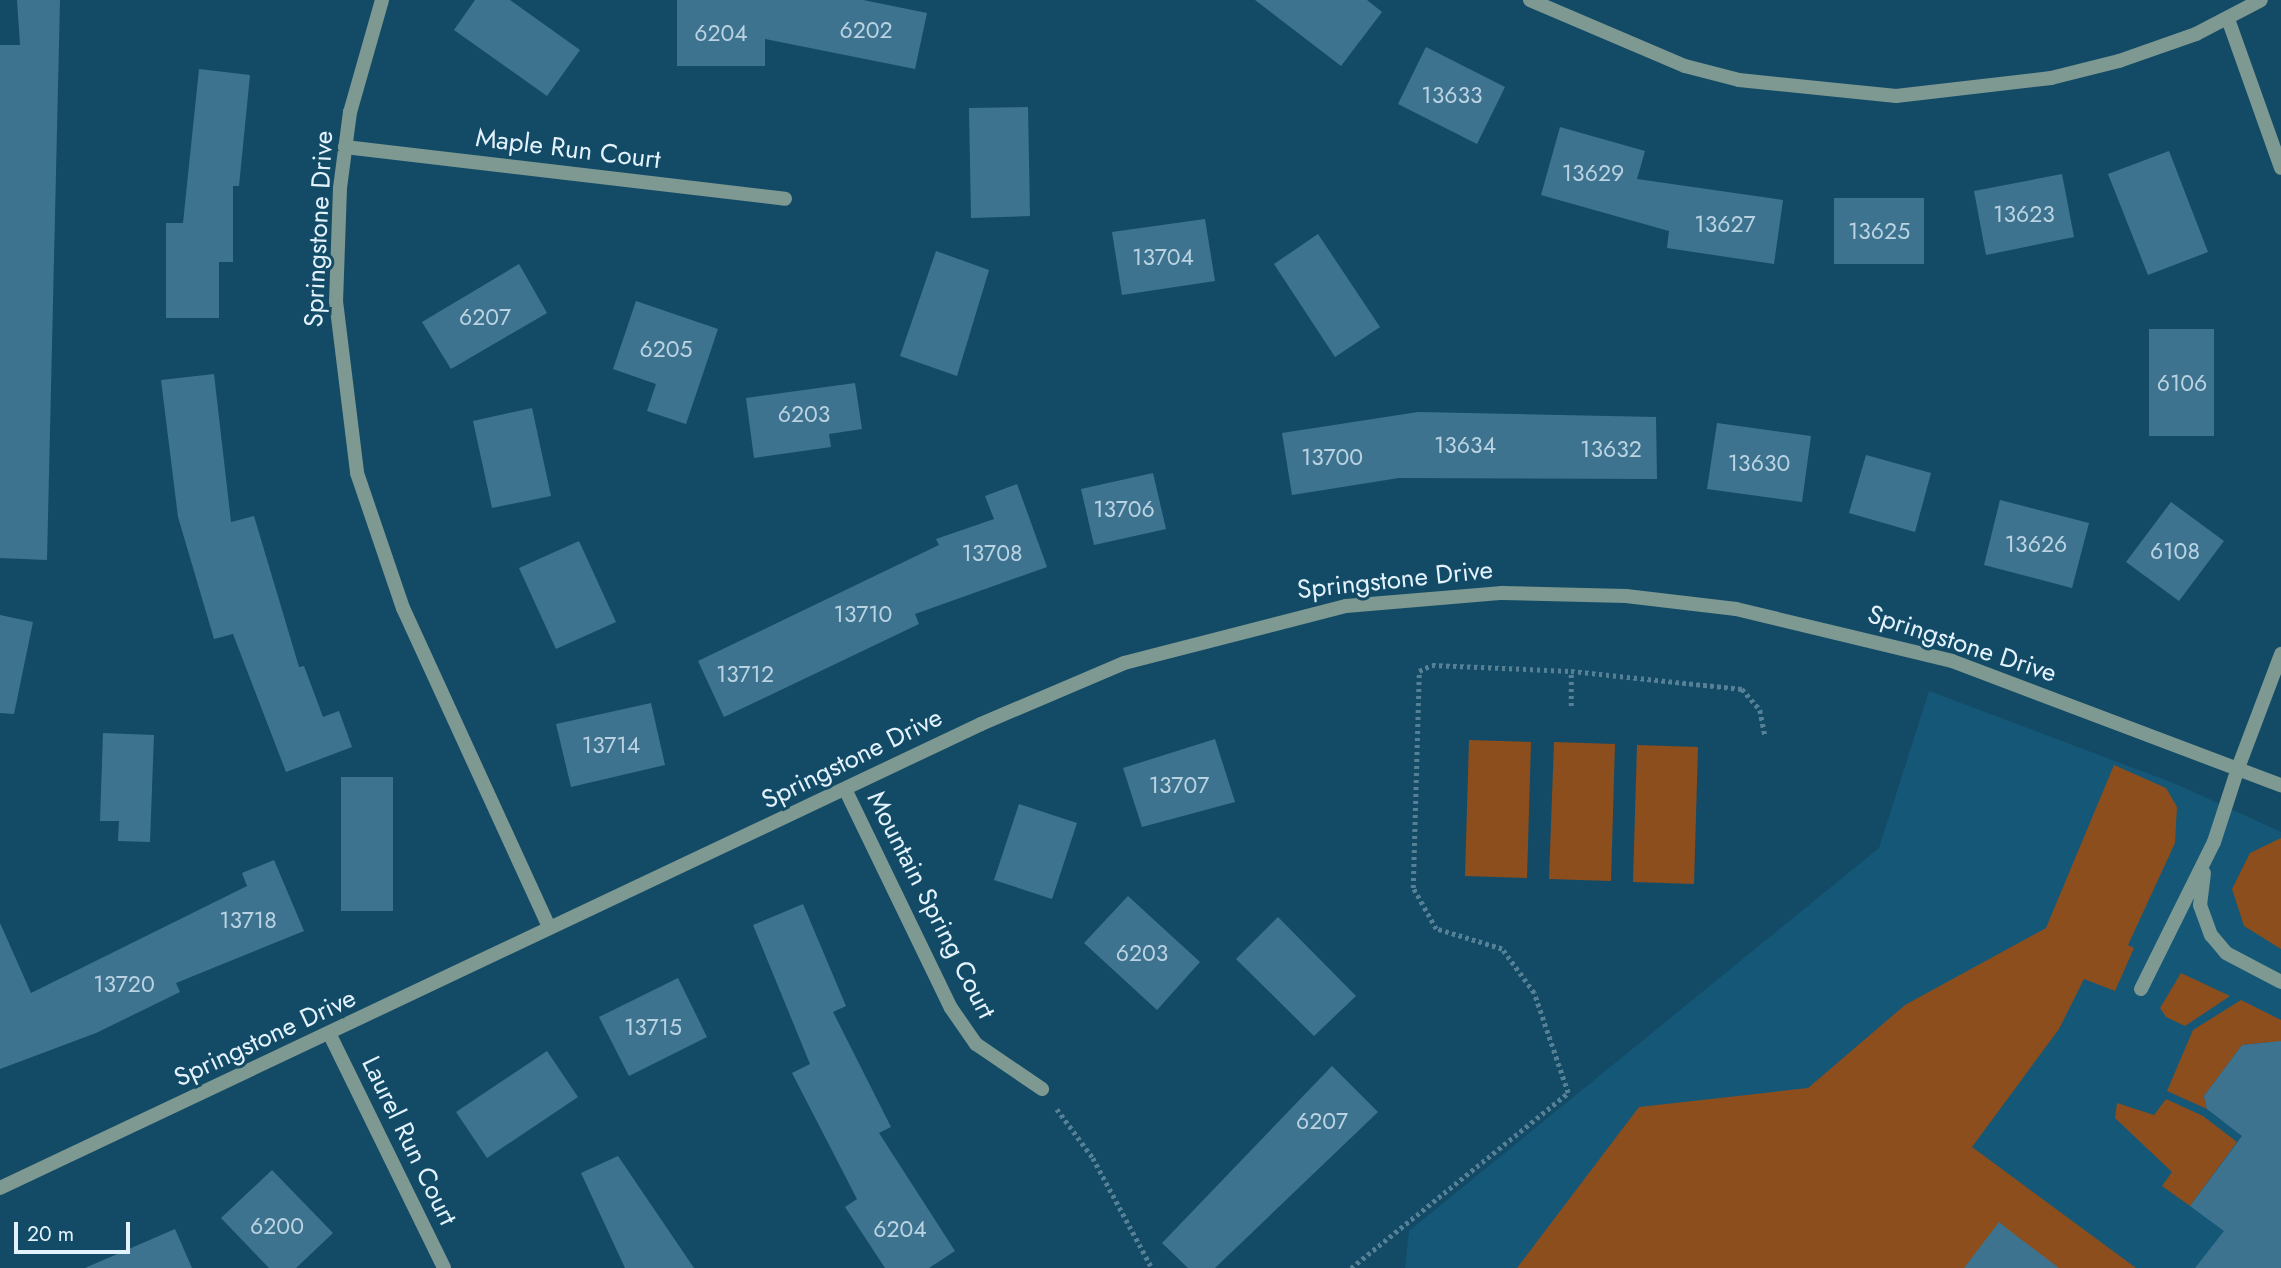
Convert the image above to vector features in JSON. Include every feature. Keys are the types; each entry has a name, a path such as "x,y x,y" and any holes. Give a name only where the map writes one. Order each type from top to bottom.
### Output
{"street":[{"name":"Springstone Drive","path":"382,0 345,147 336,301 357,473 403,608 548,927"},
{"path":"1530,0 1685,66 1752,82 1896,96 2052,78 2119,61 2228,19 2261,0"},
{"path":"2228,19 2281,168"},
{"name":"Maple Run Court","path":"345,147 785,199"},
{"name":"Springstone Drive","path":"0,1188 330,1035 548,927 1124,663 1284,617 1502,593 1626,596 1736,609 1850,632 1952,661 2281,785"},
{"path":"2141,989 2208,855 2281,654"},
{"name":"Mountain Spring Court","path":"846,791 951,1008 976,1044 1042,1089"},
{"path":"2208,855 2200,905 2211,935 2226,953 2281,982"},
{"name":"Laurel Run Court","path":"330,1035 444,1268"}],"path":[{"path":"1351,1268 1568,1093 1534,993 1502,949 1436,929 1413,888 1419,671 1432,665 1571,671 1742,689 1760,710 1765,735"},
{"path":"1571,671 1571,706"},
{"path":"1042,1089 1093,1158 1152,1268"}],"shaded area":[{"path":"1929,691 2176,784 2281,832 2281,1268 1405,1268 1409,1231 1879,848"},
{"path":"1469,740 1531,742 1527,878 1465,876"},
{"path":"1554,742 1615,744 1611,881 1549,879"},
{"path":"1637,745 1698,747 1694,884 1633,882"},
{"path":"2114,765 2166,788 2177,807 2175,843 2128,945 2134,948 2115,991 2084,979 2059,1029 1972,1147 2136,1268 1517,1268 1639,1107 1808,1088 1905,1005 2046,928"},
{"path":"2281,838 2281,949 2244,926 2232,889 2250,853"},
{"path":"2181,973 2230,996 2185,1026 2166,1017 2160,1008"},
{"path":"2241,1000 2281,1020 2281,1050 2271,1042 2242,1045 2204,1096 2207,1109 2167,1091 2193,1030"},
{"path":"2166,1099 2203,1116 2237,1142 2190,1206 2162,1186 2172,1172 2115,1118 2117,1103 2154,1115"}],"building":[{"path":"17,0 60,0 47,560 0,558 0,45 20,45"},
{"path":"475,0 510,0 580,50 547,96 454,30"},
{"path":"677,0 863,0 927,13 915,69 765,39 765,66 677,66"},
{"path":"1255,0 1367,0 1382,12 1341,66"},
{"path":"1426,47 1505,87 1477,144 1398,104"},
{"path":"199,69 250,75 239,186 233,186 233,262 219,262 219,318 166,318 166,223 183,223"},
{"path":"1028,107 1030,216 971,218 969,108"},
{"path":"1560,127 1645,151 1637,179 1783,200 1774,264 1667,248 1669,231 1541,195"},
{"path":"2169,151 2208,252 2148,275 2108,174"},
{"path":"2062,174 2074,237 1986,255 1974,191"},
{"path":"1834,198 1924,198 1924,264 1834,264"},
{"path":"1205,219 1215,281 1122,295 1112,232"},
{"path":"1318,234 1380,327 1335,357 1274,264"},
{"path":"936,251 989,270 957,376 900,356"},
{"path":"519,264 547,313 451,369 422,322"},
{"path":"636,301 718,329 686,424 647,411 656,384 613,369"},
{"path":"2149,329 2214,329 2214,436 2149,436"},
{"path":"214,374 231,522 254,516 299,667 304,666 323,717 339,711 352,747 286,772 233,634 214,639 178,517 161,380"},
{"path":"855,383 862,429 829,434 831,447 754,458 746,398"},
{"path":"532,408 551,496 492,508 473,421"},
{"path":"1418,412 1656,417 1657,479 1399,478 1292,495 1282,433"},
{"path":"1717,423 1811,436 1802,502 1707,489"},
{"path":"1866,455 1931,473 1915,532 1849,513"},
{"path":"1153,473 1166,529 1094,545 1081,489"},
{"path":"1017,484 1047,567 915,614 919,624 724,717 698,661 939,545 936,539 994,519 985,496"},
{"path":"2000,500 2089,523 2072,588 1984,565"},
{"path":"2171,502 2224,541 2179,601 2126,562"},
{"path":"579,541 616,622 556,649 519,568"},
{"path":"0,615 33,622 14,714 0,713"},
{"path":"651,703 665,765 571,787 556,724"},
{"path":"103,733 154,735 150,842 118,841 119,821 100,821"},
{"path":"1215,739 1235,802 1142,827 1123,768"},
{"path":"341,777 393,777 393,911 341,911"},
{"path":"1019,804 1077,823 1052,899 994,880"},
{"path":"274,860 304,931 176,983 180,992 96,1033 0,1069 0,923 31,993 247,886 242,873"},
{"path":"1128,896 1200,962 1157,1010 1084,943"},
{"path":"803,904 846,1006 833,1012 891,1127 879,1133 955,1251 929,1268 885,1268 845,1207 857,1199 792,1073 810,1064 753,925"},
{"path":"1278,917 1356,996 1314,1036 1236,959"},
{"path":"678,978 707,1037 629,1076 599,1017"},
{"path":"2281,1041 2281,1268 2195,1268 2224,1231 2190,1206 2242,1136 2207,1109 2204,1096 2242,1045"},
{"path":"547,1051 578,1097 487,1158 456,1112"},
{"path":"1332,1066 1378,1112 1215,1268 1188,1268 1162,1243"},
{"path":"618,1156 694,1268 625,1268 581,1173"},
{"path":"272,1170 333,1233 296,1268 269,1268 221,1218"},
{"path":"1999,1222 2014,1234 2059,1268 1964,1268"},
{"path":"175,1229 192,1268 85,1268"}]}
